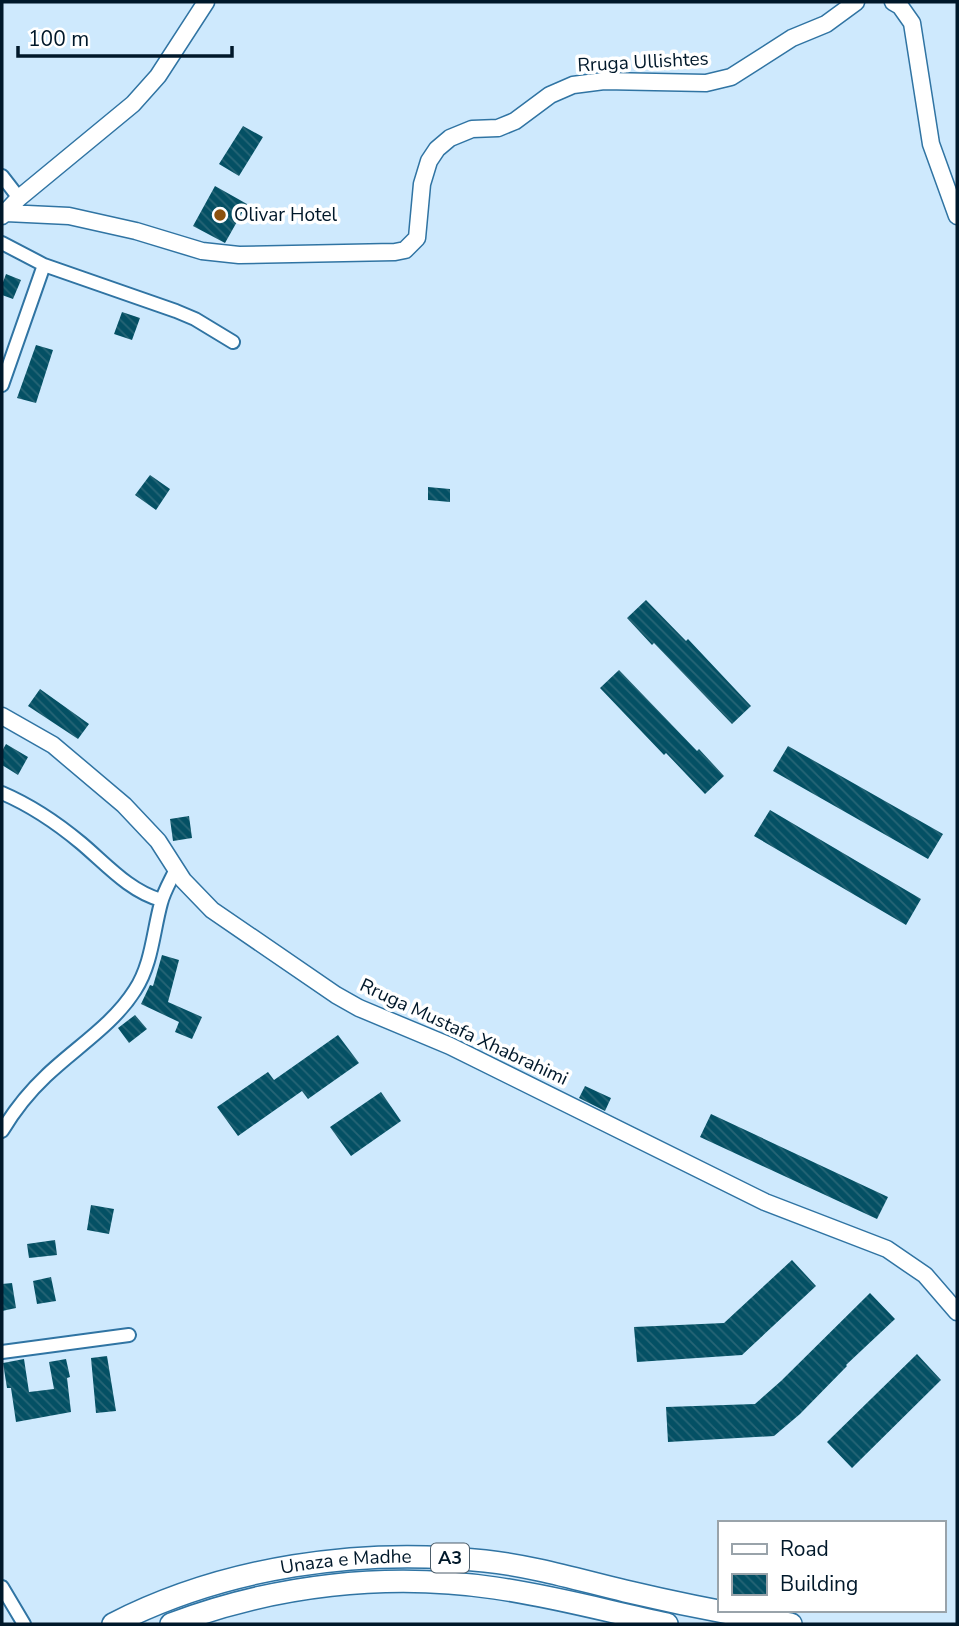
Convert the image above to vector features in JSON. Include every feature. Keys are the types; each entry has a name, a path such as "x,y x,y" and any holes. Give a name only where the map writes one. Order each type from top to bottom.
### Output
{"highway":[{"name":"Unaza e Madhe","path":"113,1624 189,1594 259,1573 359,1558 409,1557 486,1561 718,1611"},
{"name":"Unaza e Madhe","path":"171,1624 273,1594 366,1582 412,1581 497,1588 667,1624"},
{"name":"Unaza e Madhe","path":"726,1612 791,1624"}],"street":[{"path":"4,214 19,198 133,104 158,76 206,2"},
{"name":"Rruga Ullishtes","path":"4,214 69,216 136,231 202,251 239,255 405,250 418,238 422,184 429,161 450,138 472,129 498,128 514,121 550,95 573,85 604,81 706,83 730,77 781,44 827,24 856,2"},
{"path":"893,2 900,6 912,23 931,144 957,216"},
{"path":"2,176 19,198"},
{"path":"2,243 44,265 195,319 233,342"},
{"path":"2,385 44,265"},
{"name":"Rruga Mustafa Xhabrahimi","path":"2,716 53,745 124,805 158,841 176,869 212,910 359,1008 450,1046 765,1202 887,1249 925,1275 957,1312"},
{"path":"2,793 37,811 146,896 161,900"},
{"path":"2,1130 20,1104 46,1076 95,1034 127,1002 136,989 151,951 161,900 176,869"},
{"path":"2,1352 129,1335"},
{"path":"2,1587 24,1624"}],"building":[{"path":"243,126 263,137 239,176 219,164"},
{"name":"Olivar Hotel","path":"215,186 247,204 225,243 193,226"},
{"path":"6,274 21,280 13,299 2,295"},
{"path":"122,312 140,318 132,340 114,334"},
{"path":"36,345 53,350 36,403 17,398"},
{"path":"150,475 170,489 156,510 135,495"},
{"path":"428,487 450,489 450,502 428,500"},
{"path":"646,600 686,641 688,639 751,706 732,724 627,618"},
{"path":"619,670 724,776 705,794 600,688"},
{"path":"40,689 89,724 78,739 28,706"},
{"path":"6,744 28,757 18,775 2,765 2,751"},
{"path":"788,746 943,834 928,859 773,771"},
{"path":"770,810 921,899 906,925 754,836"},
{"path":"189,816 192,838 173,841 170,819"},
{"path":"162,955 179,960 168,1002 202,1017 192,1039 175,1032 179,1022 141,1004 150,985 153,986"},
{"path":"135,1015 147,1029 129,1043 118,1028"},
{"path":"338,1035 359,1063 308,1099 302,1091 238,1136 217,1107 268,1072 274,1080"},
{"path":"585,1086 611,1098 605,1111 579,1098"},
{"path":"381,1092 401,1121 351,1156 330,1127"},
{"path":"711,1114 888,1197 877,1219 700,1137"},
{"path":"91,1205 114,1209 109,1234 87,1230"},
{"path":"55,1240 57,1255 29,1258 27,1244"},
{"path":"792,1260 816,1286 742,1355 637,1362 634,1327 724,1323"},
{"path":"51,1277 56,1301 37,1304 33,1281"},
{"path":"12,1283 16,1308 2,1311 2,1284"},
{"path":"870,1293 895,1319 846,1365 800,1414 774,1436 668,1442 666,1407 755,1404"},
{"path":"917,1354 941,1380 852,1468 827,1442"},
{"path":"107,1356 116,1411 96,1413 91,1358"},
{"path":"24,1359 29,1392 54,1389 49,1362 66,1359 70,1377 67,1378 71,1412 16,1422 11,1388 7,1388 3,1363"}],"place":[{"name":"Olivar Hotel","path":"220,215"}]}
